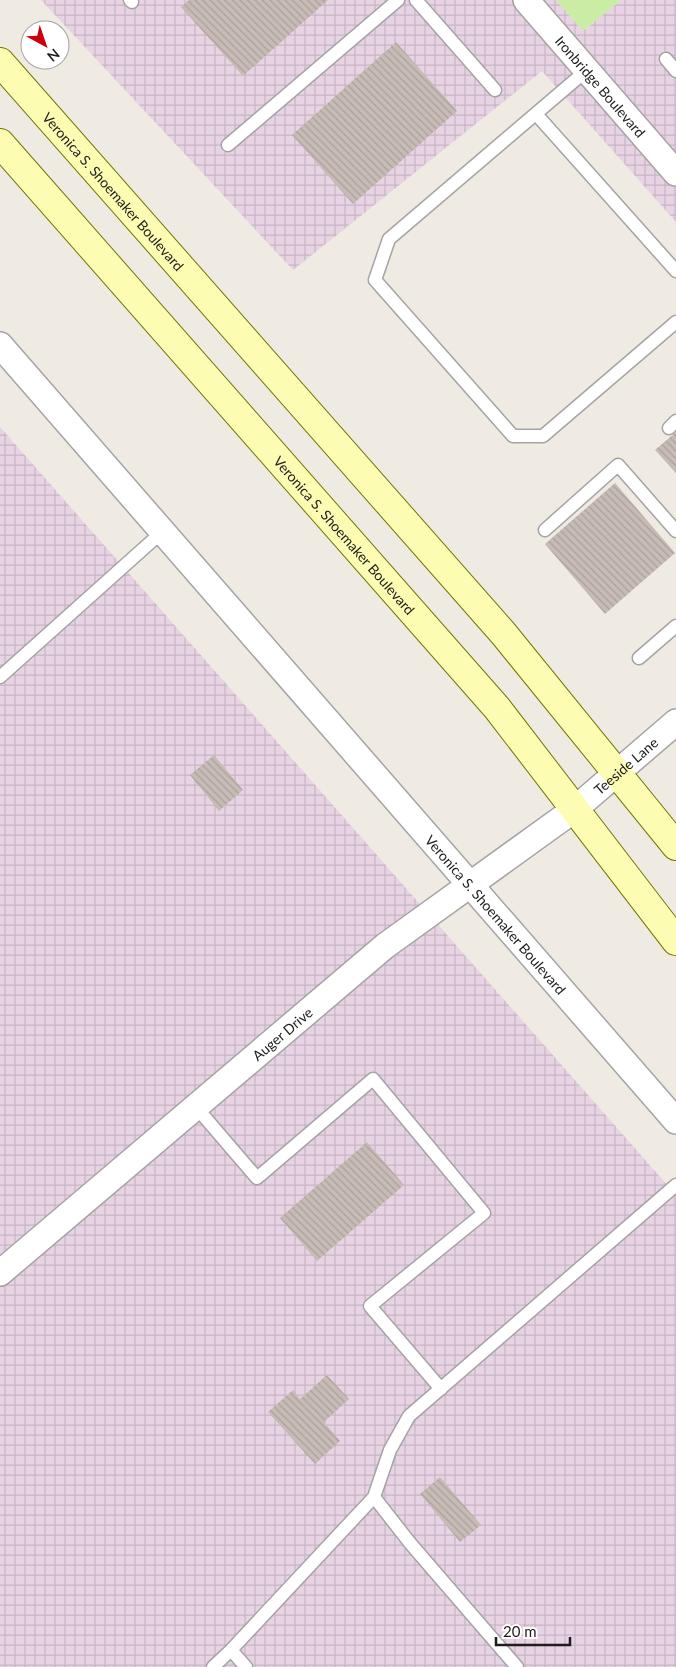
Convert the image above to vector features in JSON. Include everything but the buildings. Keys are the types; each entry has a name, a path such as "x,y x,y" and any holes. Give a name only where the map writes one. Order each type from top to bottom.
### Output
{"street":[{"name":"Ironbridge Boulevard","path":"526,0 673,164"},
{"name":"Veronica S. Shoemaker Boulevard","path":"0,62 503,633 676,846"},
{"name":"Veronica S. Shoemaker Boulevard","path":"0,143 497,708 676,941"},
{"name":"Veronica S. Shoemaker Boulevard","path":"0,345 676,1121"},
{"name":"Teeside Lane","path":"575,809 676,722"},
{"name":"Auger Drive","path":"0,1273 385,946 471,886 575,809"}],"lane":[{"path":"228,145 398,0"},
{"path":"416,0 495,90"},
{"path":"666,59 676,71"},
{"path":"587,70 389,239 375,280 513,436 543,436 676,322"},
{"path":"536,114 676,270"},
{"path":"545,530 618,465 676,531"},
{"path":"0,677 162,532"},
{"path":"639,658 676,626"},
{"path":"196,1107 257,1178 373,1079 484,1213 370,1306 441,1389"},
{"path":"213,1667 374,1497 390,1450 410,1416 676,1185"},
{"path":"374,1497 410,1543 517,1667"},
{"path":"231,1650 246,1667"}],"shaded area":[{"path":"41,0 556,0 583,31 621,0 676,0 676,222 542,71 293,270 70,31 70,20 60,20"},
{"path":"0,427 676,1195 676,1667 0,1667"}],"green space":[{"path":"556,0 621,0 583,31"}]}
